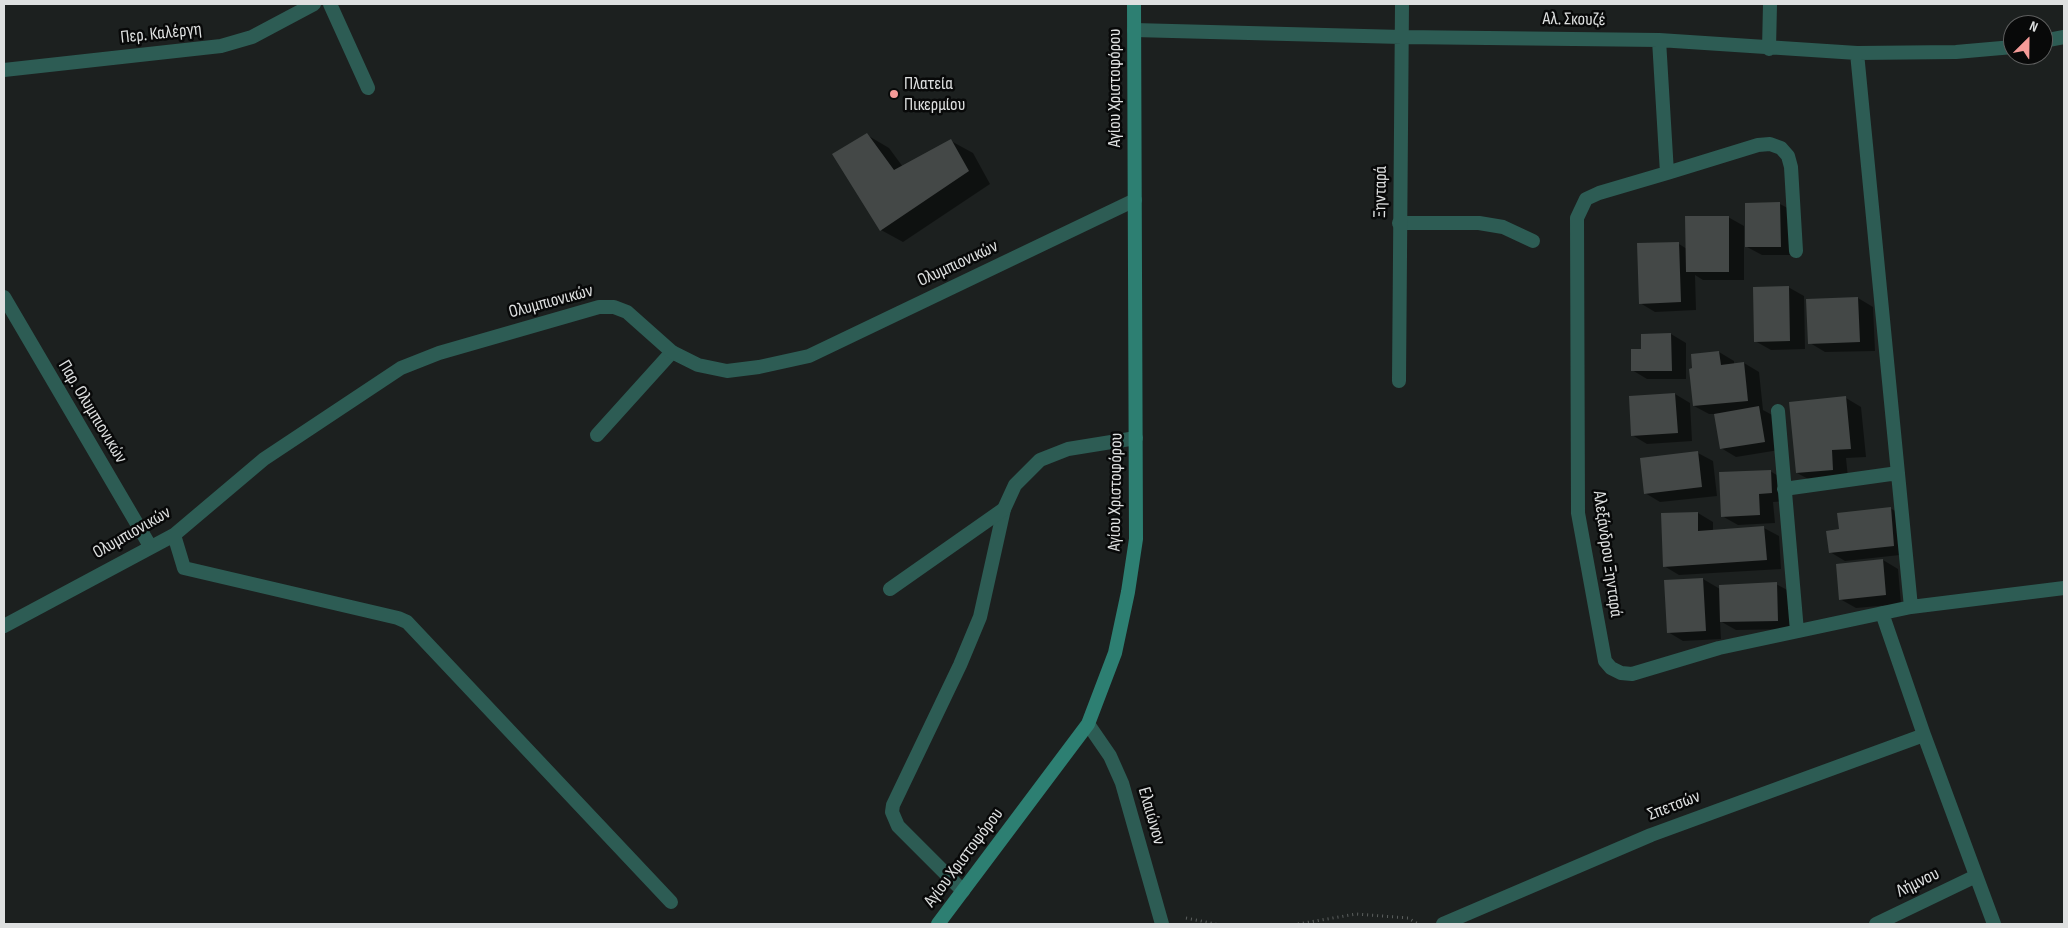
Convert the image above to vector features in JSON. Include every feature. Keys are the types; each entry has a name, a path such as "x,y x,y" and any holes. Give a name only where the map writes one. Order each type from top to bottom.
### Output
{"main road":[{"name":"Αγίου Χριστοφόρου","path":"938,924 1088,724 1115,653 1128,592 1136,539 1134,4"}],"street":[{"name":"Περ. Καλέργη","path":"4,70 221,46 252,37 314,4"},
{"path":"330,4 368,88"},
{"name":"Ξηνταρά","path":"1399,381 1402,4"},
{"path":"1769,49 1770,4"},
{"name":"Αλ. Σκουζέ","path":"1134,30 1402,37 1659,40 1857,54 1956,52 2003,48"},
{"path":"1659,40 1667,173"},
{"path":"1857,54 1911,607"},
{"name":"Αλεξάνδρου Ξηνταρά","path":"1796,251 1791,167 1788,156 1781,148 1770,144 1758,145 1599,193 1586,199 1578,218 1578,514 1605,661 1611,668 1622,674 1632,674 1719,648 1911,607 2064,588"},
{"name":"Ολυμπιονικών","path":"4,626 150,546 174,535 264,459 332,416 401,368 439,353 599,307 614,307 627,312 672,352 698,364 726,371 759,367 810,356 1135,200"},
{"path":"1400,223 1479,223 1503,227 1533,241"},
{"name":"Παρ. Ολυμπιονικών","path":"4,297 150,546"},
{"path":"597,435 672,352"},
{"path":"1778,411 1797,631"},
{"path":"963,891 898,826 892,812 893,805 960,665 980,617 1004,510 1014,485 1040,460 1068,449 1136,438"},
{"path":"1784,489 1898,473"},
{"path":"890,589 1004,510"},
{"path":"174,535 184,568 398,618 407,622 671,902"},
{"path":"1882,613 1924,735 1994,924"},
{"name":"Ελαιώνον","path":"1088,724 1110,756 1122,783 1162,924"},
{"name":"Σπετσών","path":"1443,924 1651,835 1924,735"},
{"name":"Λήμνου","path":"1876,924 1976,876"}],"path":[{"path":"1298,924 1356,914 1408,918 1418,924"}],"building":[{"path":"867,133 894,170 951,139 969,171 880,231 832,154"},
{"path":"1780,202 1781,247 1745,247 1745,203"},
{"path":"1685,216 1729,216 1729,272 1686,272"},
{"path":"1679,242 1681,302 1639,304 1637,243"},
{"path":"1789,286 1790,341 1754,342 1753,287"},
{"path":"1858,297 1860,342 1808,344 1806,299"},
{"path":"1671,333 1672,371 1631,371 1631,349 1641,349 1641,334"},
{"path":"1719,351 1721,365 1744,362 1748,401 1693,406 1689,369 1692,368 1691,354"},
{"path":"1675,393 1678,433 1631,436 1629,396"},
{"path":"1846,396 1851,449 1832,450 1833,470 1796,473 1789,402"},
{"path":"1759,406 1765,442 1720,449 1714,414"},
{"path":"1698,451 1702,487 1644,494 1640,458"},
{"path":"1771,470 1772,493 1759,494 1760,515 1721,517 1719,472"},
{"path":"1891,507 1894,546 1829,553 1826,531 1839,529 1837,513"},
{"path":"1698,512 1698,531 1764,526 1767,560 1663,567 1661,513"},
{"path":"1883,559 1886,595 1839,600 1836,564"},
{"path":"1703,578 1706,631 1667,633 1664,580"},
{"path":"1777,582 1778,621 1720,622 1719,585"}],"place":[{"name":"Πλατεία Πικερμίου","path":"894,94"}]}
